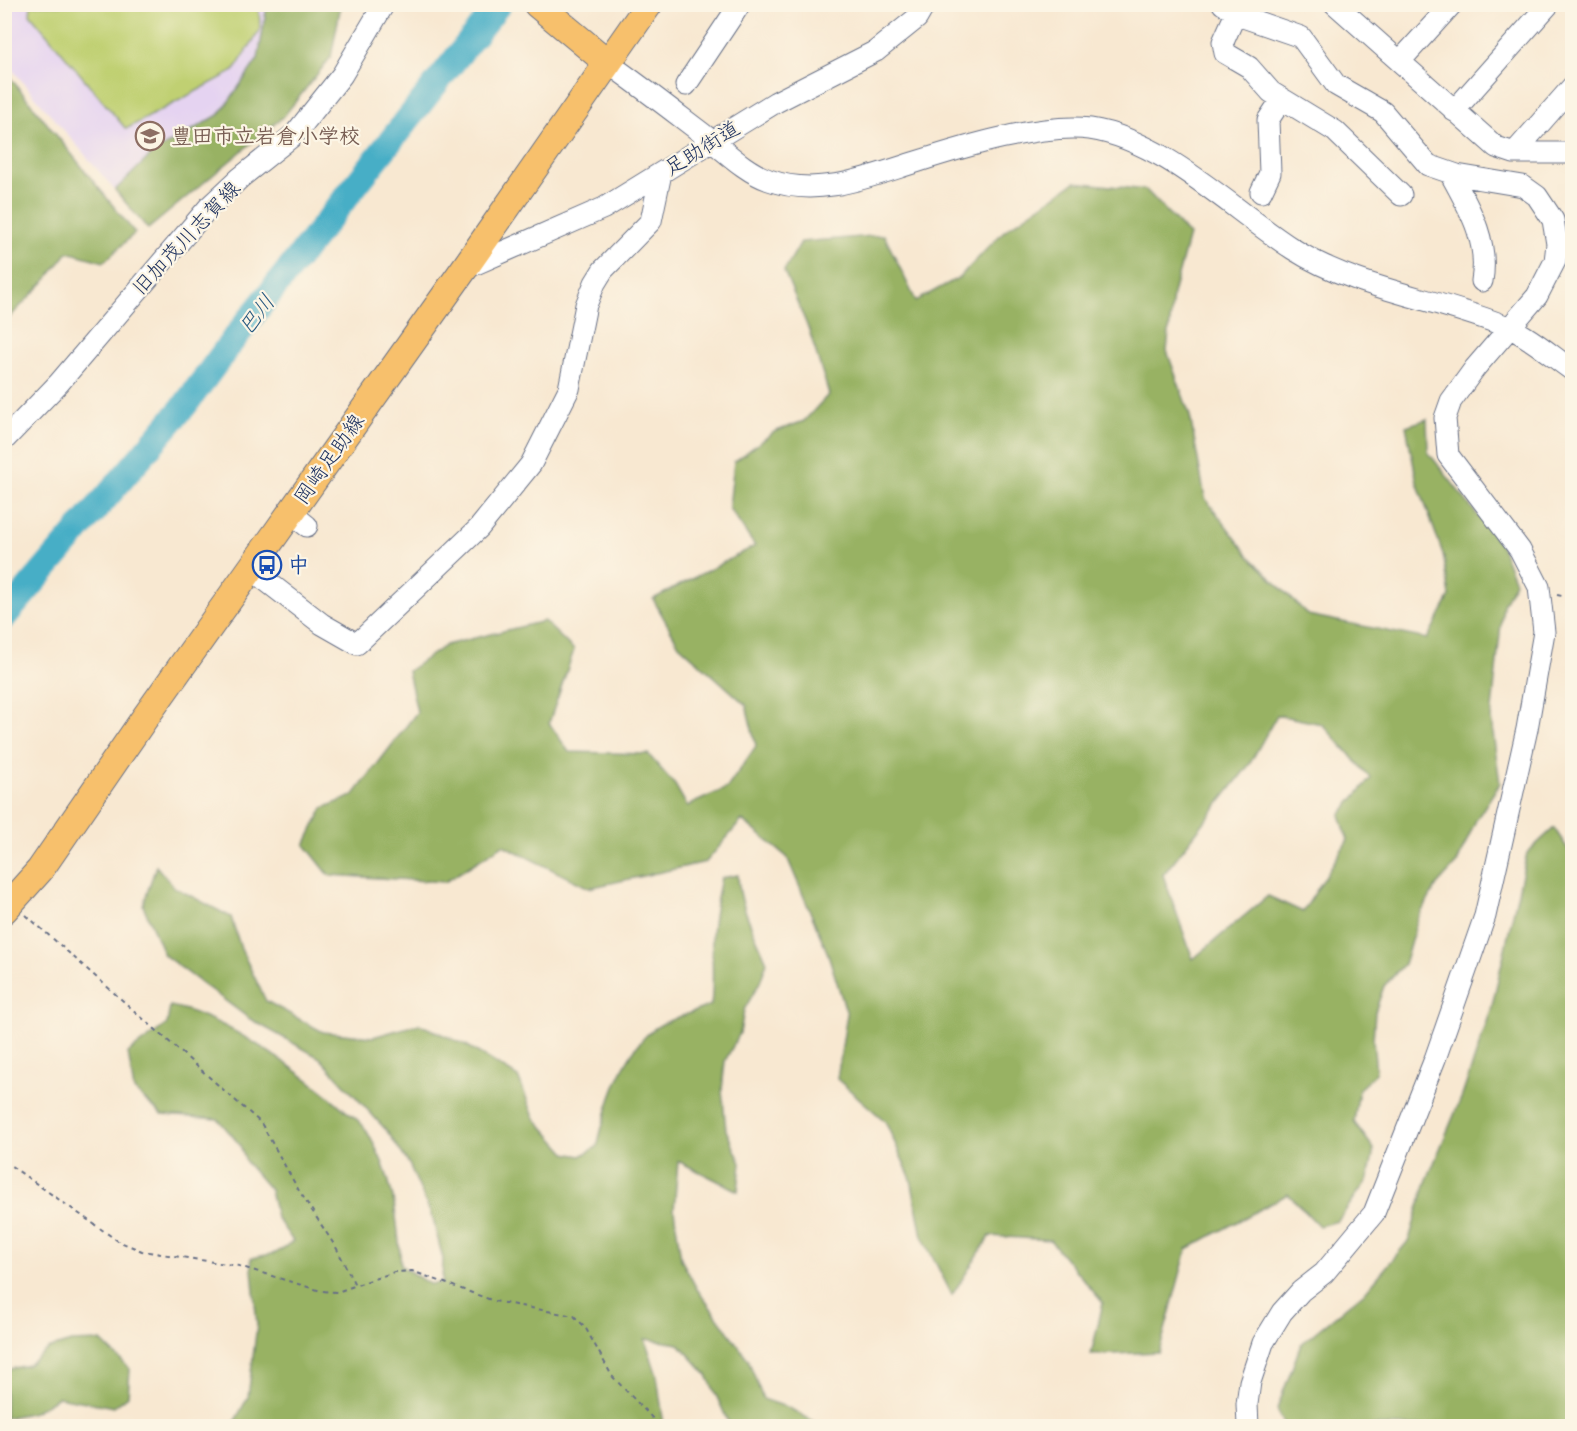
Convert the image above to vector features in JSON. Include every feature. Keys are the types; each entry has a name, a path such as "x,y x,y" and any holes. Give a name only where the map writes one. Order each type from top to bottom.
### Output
{"main road":[{"path":"537,4 608,63"},
{"name":"岡崎足助線","path":"8,906 40,870 252,568 299,520 464,269 649,4"}],"street":[{"name":"旧加茂川志賀線","path":"4,440 59,383 209,207 240,178 295,134 342,75 384,4"},
{"path":"686,86 740,4"},
{"name":"足助街道","path":"464,269 604,208 776,102 876,51 917,18 925,4"},
{"path":"1401,60 1452,4"},
{"path":"1454,111 1549,4"},
{"path":"1346,7 1454,111 1496,147 1514,153 1572,153"},
{"path":"1248,1426 1247,1404 1250,1382 1263,1343 1282,1312 1301,1291 1324,1274 1374,1213 1435,1059 1485,916 1524,739 1544,632 1539,587 1520,550 1448,455 1445,418 1451,401 1475,369 1537,296 1555,261 1557,236 1553,220 1537,196 1523,186 1450,173 1428,165 1383,112 1335,85 1301,37 1229,9 1222,42 1225,53 1249,67 1271,92 1335,130 1401,195"},
{"path":"608,63 736,161 766,179 800,188 841,184 919,161 1043,130 1088,129 1115,134 1165,158 1293,249 1326,268 1451,306 1511,329 1572,370"},
{"path":"1514,153 1572,87"},
{"path":"1261,192 1270,173 1268,120 1282,99"},
{"path":"252,568 322,624 357,644 479,528 531,464 569,389 586,305 595,283 603,270 651,221 662,173"},
{"path":"1450,173 1480,234 1485,265 1482,281"}],"path":[{"path":"8,906 261,1123 298,1189 337,1249 356,1287"},
{"path":"4,1161 118,1241 142,1251 239,1266 321,1291 337,1292 394,1272 412,1270 494,1301 574,1316 585,1327 612,1376 660,1426"}],"shaded area":[{"name":"豊田市立岩倉小学校","path":"4,5 310,5 305,56 137,216 5,61"}],"green space":[{"path":"31,5 259,5 260,30 234,71 126,129 30,14"},
{"path":"267,5 341,5 331,57 284,116 148,229 115,190 154,152 220,114 258,59"},
{"path":"4,70 135,233 104,262 68,252 46,280 5,322"},
{"path":"1075,182 1146,190 1189,235 1173,294 1167,351 1190,416 1205,498 1249,556 1308,615 1427,639 1450,596 1443,554 1417,482 1406,426 1427,419 1428,452 1500,544 1515,582 1503,605 1491,719 1500,783 1476,820 1457,863 1437,885 1418,918 1404,964 1384,986 1375,1012 1373,1040 1376,1073 1359,1089 1354,1122 1374,1149 1368,1179 1338,1221 1319,1226 1288,1194 1187,1249 1159,1352 1091,1355 1103,1303 1050,1240 990,1236 952,1295 922,1236 911,1179 885,1121 837,1079 847,1014 828,954 787,857 742,820 706,862 589,888 503,845 445,882 329,875 305,845 323,808 353,796 417,712 408,671 446,645 544,621 574,650 549,723 569,752 648,754 675,785 687,806 727,788 756,746 746,705 679,645 653,599 755,546 729,508 734,462 774,432 804,421 829,394 809,330 784,271 801,242 884,235 916,301 960,277 1004,231","holes":["1277,715 1322,724 1371,778 1340,815 1348,840 1303,912 1268,896 1193,959 1163,875 1249,765"]},
{"path":"1554,828 1572,855 1572,1426 1285,1426 1277,1409 1301,1344 1367,1290 1409,1240 1426,1182 1462,1096 1491,1010 1527,853"},
{"path":"156,866 174,887 231,917 241,949 266,1001 323,1032 373,1037 419,1024 466,1045 518,1077 534,1117 566,1153 581,1156 597,1147 616,1085 640,1042 664,1023 711,1005 712,931 721,878 738,875 744,909 767,962 760,982 744,1010 740,1033 725,1061 722,1090 726,1130 741,1163 738,1191 678,1161 674,1210 681,1259 697,1289 748,1359 763,1399 789,1408 813,1421 814,1426 730,1426 707,1375 679,1344 645,1339 657,1376 664,1426 232,1426 248,1397 257,1325 251,1258 276,1253 293,1241 276,1217 270,1190 246,1162 240,1145 218,1119 162,1115 134,1090 128,1053 167,1024 170,1006 215,1021 263,1048 309,1080 360,1122 383,1163 388,1180 396,1212 401,1266 429,1284 442,1283 443,1259 433,1219 409,1164 387,1131 320,1058 250,1019 164,955 143,905"},
{"path":"101,1341 130,1369 128,1396 114,1407 58,1397 34,1412 5,1418 5,1370 28,1365 48,1349 71,1342"}],"waterway":[{"name":"巴川","path":"4,617 185,405 233,340 499,4"}],"place":[{"name":"豊田市立岩倉小学校","path":"150,136"},
{"name":"中","path":"267,565"}]}
